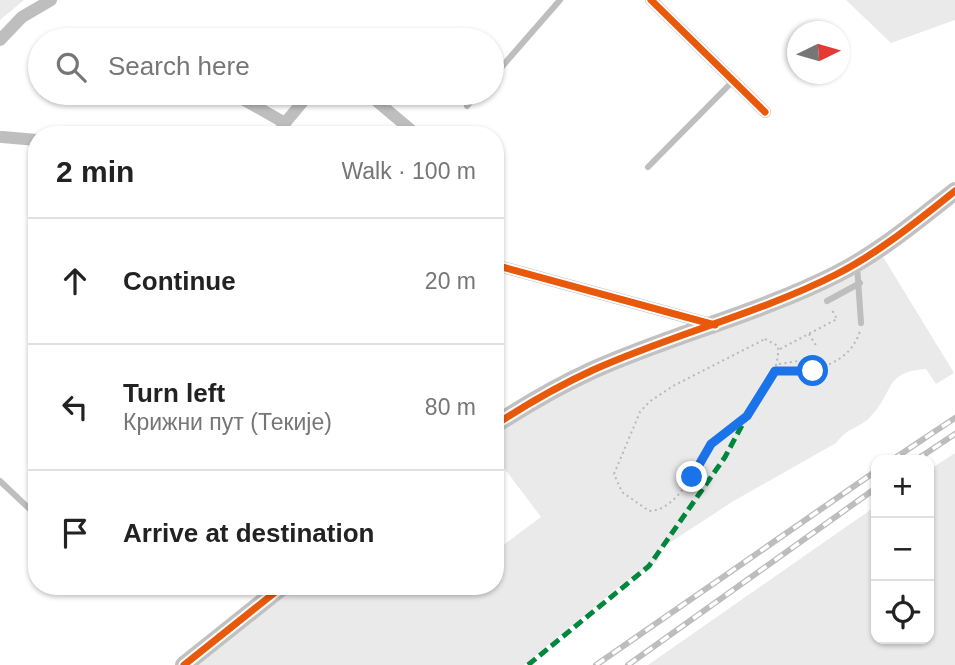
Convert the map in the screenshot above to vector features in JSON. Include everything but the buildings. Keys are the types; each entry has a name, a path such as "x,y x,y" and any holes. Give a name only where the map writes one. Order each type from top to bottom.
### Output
{"main road":[{"path":"504,419 554,388 596,369 776,302 857,263 955,191"},
{"path":"184,665 272,595"}],"street":[{"path":"0,40 22,17 51,0"},
{"path":"651,0 765,112"},
{"path":"249,105 278,126"},
{"path":"284,126 301,105"},
{"path":"381,105 406,126"},
{"path":"1,137 28,139"},
{"path":"504,267 715,326"}],"lane":[{"path":"504,64 560,0"},
{"path":"648,167 733,81"},
{"path":"857,263 862,323"},
{"path":"827,301 860,284"},
{"path":"0,481 28,507"}],"path":[{"path":"778,350 837,319 827,301"},
{"path":"775,371 813,371 834,361 856,342 862,323"},
{"path":"809,334 817,347"},
{"path":"773,340 778,350 775,371 747,416 711,444 692,477 662,509 649,511 622,492 614,474 640,412 649,402 755,342 773,340"},
{"path":"777,364 798,361"}],"shaded area":[{"path":"0,0 24,0 0,20"},
{"path":"846,0 955,0 955,20 891,43"},
{"path":"882,255 954,373 936,384 926,369 903,374 892,384 879,407 867,420 836,443 732,502 654,553 659,560 621,585 524,665 196,665 285,595 504,595 504,544 541,517 504,468 504,430 532,410 598,376"},
{"path":"955,453 955,665 648,665 871,509 871,644 934,644 934,467"}],"railway":[{"path":"900,455 955,418"},
{"path":"924,455 955,434"},
{"path":"596,665 871,474"},
{"path":"628,665 871,492"}],"marked path":[{"path":"528,665 649,566 725,457 747,416"}],"cycle path":[{"path":"651,0 765,112"},
{"path":"504,420 567,382 593,370 777,301 837,274 883,246 955,191"},
{"path":"504,267 715,325"},
{"path":"184,665 272,595"}],"route":[{"path":"692,477 711,444 747,416 775,371 813,371"}]}
